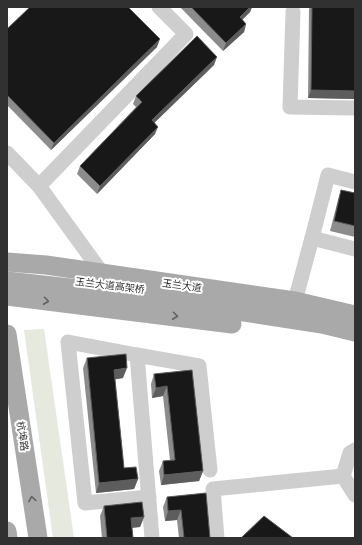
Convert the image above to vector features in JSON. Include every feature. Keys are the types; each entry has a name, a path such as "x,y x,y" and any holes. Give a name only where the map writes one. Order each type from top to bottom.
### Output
{"main road":[{"name":"玉兰大道","path":"7,262 102,273 295,301 355,315"},
{"name":"玉兰大道高架桥","path":"7,272 262,305 355,324"},
{"name":"玉兰大道高架桥","path":"7,281 132,296 322,324 355,332"},
{"path":"7,296 319,334 355,343"},
{"name":"杭埠路","path":"7,334 38,538"},
{"path":"7,531 8,538"}],"lane":[{"path":"39,186 186,34 159,7"},
{"path":"293,12 290,107 355,108"},
{"path":"7,154 39,186 102,273"},
{"path":"295,301 328,175 355,182"},
{"path":"312,238 355,249"},
{"path":"149,497 85,503 68,342 199,366 210,470"},
{"path":"138,355 152,538"},
{"path":"355,450 350,453 343,476 355,495"},
{"path":"217,538 213,489 343,476"}],"shaded area":[{"path":"44,329 74,538 53,538 24,330"}],"building":[{"path":"30,7 128,7 160,39 54,143 7,95 7,29"},
{"path":"191,7 250,7 240,17 246,24 226,43"},
{"path":"312,7 355,7 355,91 311,90"},
{"path":"197,36 217,57 152,120 158,127 100,186 80,166 142,102 136,96"},
{"path":"341,190 355,193 355,226 334,221"},
{"path":"126,354 127,368 114,370 124,468 136,467 138,479 99,483 87,358"},
{"path":"192,370 203,471 164,475 163,461 175,460 167,386 156,388 154,374"},
{"path":"206,493 210,538 184,538 181,510 168,511 167,497"},
{"path":"142,502 144,517 131,518 133,538 107,538 104,506"},
{"path":"264,516 293,538 241,538"}]}
